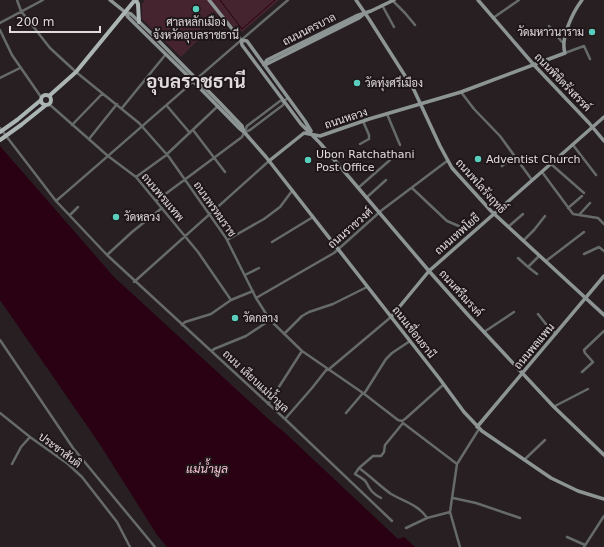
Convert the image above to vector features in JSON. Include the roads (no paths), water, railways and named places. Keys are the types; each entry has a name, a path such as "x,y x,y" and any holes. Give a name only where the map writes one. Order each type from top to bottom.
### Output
{"main road":[{"path":"0,132 17,120 45,95 49,96 76,72 135,0 138,4 139,22"},
{"path":"0,140 48,104 51,100 49,96"},
{"path":"41,99 43,104 48,104"}],"street":[{"name":"ถนนพรหมราช","path":"17,0 21,11 50,48 76,72 102,94 122,108 142,126 167,154 227,240 256,298 270,320 302,351 363,393 458,464"},
{"path":"0,23 43,0"},
{"name":"ถนนเขื่อนธานี","path":"110,0 168,52"},
{"name":"ถนนศรีณรงค์","path":"209,0 241,40 242,45 301,124 313,135 429,271 484,332 554,407 604,455"},
{"path":"56,201 288,0"},
{"name":"ถนนพโลรังฤทธิ์","path":"356,0 408,81 447,162 494,214 604,315"},
{"path":"392,0 415,25"},
{"name":"ถนนนครบาล","path":"260,68 392,0"},
{"name":"ถนนพิชิตรังสรรค์","path":"478,0 492,18 604,141"},
{"path":"492,18 519,0"},
{"path":"565,53 564,42 570,21 576,8 582,0"},
{"path":"382,5 394,27"},
{"name":"ถนนเขื่อนธานี","path":"125,12 131,14 242,126 245,133 313,216 443,385 478,428 551,478 569,487 604,499"},
{"path":"549,26 562,42 564,42"},
{"path":"0,32 20,68 41,99"},
{"name":"ถนนศรีณรงค์","path":"241,40 247,41 305,121 313,135"},
{"name":"ถนนหลวง","path":"134,282 269,161 304,133 320,136 363,121 461,92 584,46 590,59"},
{"path":"122,108 168,52"},
{"path":"0,78 20,68"},
{"path":"461,92 474,109 500,136 532,181"},
{"path":"72,125 102,94"},
{"path":"156,201 251,130 283,104 288,98"},
{"path":"245,133 247,126 280,101 284,101"},
{"name":"ถนนพรมเทพ","path":"48,104 108,156 136,177 198,252 231,300"},
{"path":"89,139 117,104"},
{"path":"136,177 167,154 219,104"},
{"path":"167,106 190,133"},
{"path":"387,114 400,145"},
{"name":"ถนนเทพโยธี","path":"285,419 328,369 391,317 429,271 572,144 604,118"},
{"path":"360,144 369,139 369,135 363,121"},
{"name":"ถนน เลียบแม่น้ำมูล","path":"0,128 56,201 107,255 134,282 212,351 285,419 392,521"},
{"path":"193,130 225,172"},
{"path":"572,144 596,175"},
{"path":"502,166 514,156"},
{"path":"358,189 390,160"},
{"name":"ถนนราชวงศ์","path":"256,298 334,253 379,213 447,162"},
{"path":"551,164 584,193"},
{"path":"542,172 573,214 598,218 604,224"},
{"path":"366,198 386,180"},
{"path":"412,188 447,221 468,230"},
{"path":"227,240 264,219 280,207 292,191"},
{"path":"568,208 582,196"},
{"path":"578,215 590,203"},
{"path":"70,215 78,207"},
{"path":"107,255 132,232 162,208"},
{"path":"508,227 523,214"},
{"path":"272,242 313,216"},
{"path":"523,241 545,216"},
{"path":"546,261 584,232"},
{"path":"584,254 599,247 604,251"},
{"path":"528,267 540,255"},
{"path":"518,258 537,274"},
{"path":"245,275 258,268"},
{"name":"ถนนพลแพน","path":"478,428 522,373 604,276"},
{"path":"284,334 302,316 309,312 333,304 367,287"},
{"path":"182,325 185,322 211,314 231,300 253,291"},
{"path":"484,332 514,312"},
{"path":"538,314 545,324 556,334"},
{"path":"212,351 246,336 270,320"},
{"path":"582,372 593,362 584,350 604,331"},
{"path":"0,340 77,453 155,547"},
{"path":"346,413 363,393 386,359 410,341"},
{"path":"268,404 302,351"},
{"path":"381,498 373,493 367,487 366,482 355,474 373,456 381,456 384,452 385,445 402,422 443,385"},
{"path":"554,407 588,389"},
{"name":"ประชาสันติ","path":"0,413 68,464 82,477 117,522 130,547"},
{"path":"460,547 450,512 458,464 478,428"},
{"path":"12,464 21,448 30,437"},
{"path":"524,460 545,440"},
{"path":"360,468 393,494 416,507 427,518"},
{"path":"453,498 476,503 520,518"},
{"path":"406,528 427,518 450,512"},
{"path":"567,537 585,546 604,516"}],"water":[{"name":"แม่น้ำมูล","path":"0,146 114,277 284,432 398,539 404,537 415,547 167,547 157,535 99,443 0,300"}],"waterway":[{"path":"220,0 242,29 275,0"}],"place":[{"name":"ศาลหลักเมือง จังหวัดอุบลราชธานี","path":"196,9"},
{"name":"วัดมหาวนาราม","path":"592,32"},
{"name":"วัดทุ่งศรีเมือง","path":"357,83"},
{"name":"Adventist Church","path":"478,159"},
{"name":"Ubon Ratchathani Post Office","path":"308,160"},
{"name":"วัดหลวง","path":"116,217"},
{"name":"วัดกลาง","path":"235,318"}],"district":[{"name":"อุบลราชธานี","path":"196,81"}]}
